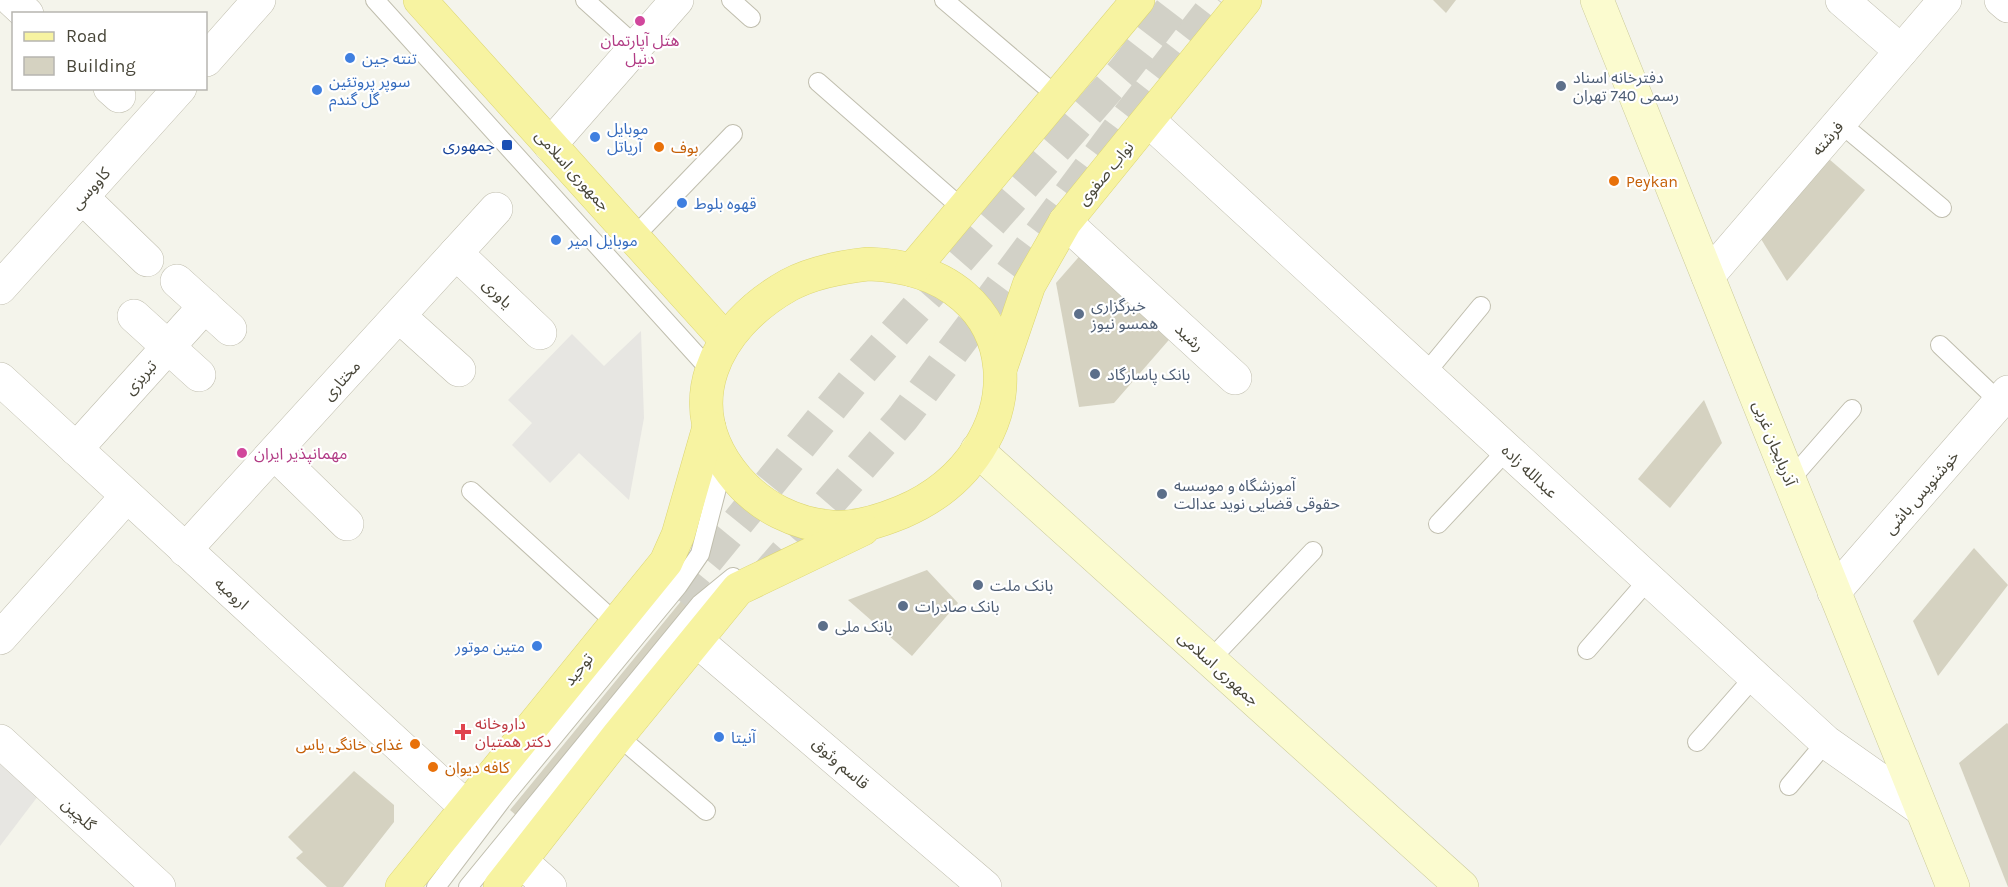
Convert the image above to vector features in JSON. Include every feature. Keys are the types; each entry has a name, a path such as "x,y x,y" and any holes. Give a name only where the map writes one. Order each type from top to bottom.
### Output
{"main road":[{"name":"جمهوری اسلامی","path":"420,0 726,340"},
{"path":"912,270 1138,0"},
{"name":"نواب صفوی","path":"1001,368 1029,285 1065,222 1245,0"},
{"name":"آذربایجان غربی","path":"1597,0 1953,887"},
{"path":"500,887 618,736 738,589 916,506 946,485 963,469 977,450 990,427 997,405 1001,368 997,346 980,312 947,285 912,270 890,265 868,264 842,267 791,284 751,312 726,340 716,356 707,388 706,408 709,427 724,461 743,485 780,513 804,523 833,527 859,526 884,519"},
{"name":"توحید","path":"402,887 666,562 678,535 709,427"},
{"name":"جمهوری اسلامی","path":"977,450 1462,887"}],"street":[{"path":"12,0 25,12"},
{"path":"207,59 259,0"},
{"path":"550,145 677,0"},
{"path":"1842,0 1901,51"},
{"name":"فرشته","path":"1708,276 1945,0"},
{"path":"2001,0 2008,6"},
{"name":"کاووسی","path":"0,288 178,90"},
{"name":"عبدالله زاده","path":"1149,121 1826,742 1921,809"},
{"path":"82,197 147,260"},
{"name":"مختاری","path":"185,550 496,209"},
{"name":"رشید","path":"1065,222 1235,378"},
{"name":"یاوری","path":"456,253 540,333"},
{"path":"177,281 230,329"},
{"name":"تبریزی","path":"76,449 205,306"},
{"path":"134,316 199,375"},
{"path":"399,316 459,370"},
{"name":"ارومیه","path":"3,388 76,449 465,807"},
{"name":"خوشنویس باشی","path":"1834,592 2005,402"},
{"path":"274,453 347,524"},
{"path":"0,638 127,496"},
{"name":"قاسم وثوق","path":"696,640 985,887"},
{"name":"گلچین","path":"0,741 159,887"},
{"path":"521,861 550,887"}],"lane":[{"path":"375,0 711,371"},
{"path":"585,0 636,46"},
{"path":"731,0 751,18"},
{"path":"944,0 1058,97"},
{"path":"818,82 964,210"},
{"path":"1840,123 1942,208"},
{"path":"634,237 734,134"},
{"path":"1425,374 1481,306"},
{"path":"1940,345 2005,402"},
{"path":"1790,480 1852,409"},
{"path":"1438,524 1507,450"},
{"path":"436,887 504,797 678,586 700,554 724,461"},
{"path":"471,491 616,623"},
{"path":"468,887 700,604 729,579 833,527"},
{"path":"1210,660 1313,551"},
{"path":"1587,650 1648,580"},
{"path":"1697,742 1754,677"},
{"path":"618,736 706,811"},
{"path":"1789,786 1826,742"}],"shaded area":[{"path":"641,331 644,418 629,500 579,453 550,483 512,445 532,423 508,400 572,334 604,366"},
{"path":"0,764 38,796 0,846"}],"building":[{"path":"1433,0 1456,0 1446,13"},
{"path":"1822,153 1865,190 1787,281 1761,239 1762,224"},
{"path":"1084,251 1174,334 1114,403 1079,407 1056,283"},
{"path":"1704,400 1722,443 1670,508 1638,479"},
{"path":"1974,548 2008,585 1938,676 1913,621"},
{"path":"927,570 958,603 912,656 848,600"},
{"path":"682,600 690,606 518,817 510,810"},
{"path":"2008,724 2008,887 1959,763"},
{"path":"354,771 394,805 394,822 343,887 327,887 296,858 303,852 288,837"}],"tunnel":[{"path":"676,598 853,381 1125,69 1178,0"},
{"path":"764,578 903,418 1120,127 1219,0"}],"place":[{"name":"هتل آپارتمان دنیل","path":"640,21"},
{"name":"تنته جین","path":"350,58"},
{"name":"دفترخانه اسناد رسمی 740 تهران","path":"1561,86"},
{"name":"سوپر پروتئین گل گندم","path":"317,90"},
{"name":"موبایل آریاتل","path":"595,137"},
{"name":"جمهوری","path":"507,145"},
{"name":"بوف","path":"659,147"},
{"name":"Peykan","path":"1614,181"},
{"name":"قهوه بلوط","path":"682,203"},
{"name":"موبایل امیر","path":"556,240"},
{"name":"خبرگزاری همسو نیوز","path":"1079,314"},
{"name":"بانک پاسارگاد","path":"1095,374"},
{"name":"مهمانپذیر ایران","path":"242,453"},
{"name":"آموزشگاه و موسسه حقوقی قضایی نوید عدالت","path":"1162,494"},
{"name":"بانک ملت","path":"978,585"},
{"name":"بانک صادرات","path":"903,606"},
{"name":"بانک ملی","path":"823,626"},
{"name":"متین موتور","path":"537,646"},
{"name":"داروخانه دکتر همتیان","path":"463,732"},
{"name":"آنیتا","path":"719,737"},
{"name":"غذای خانگی یاس","path":"415,744"},
{"name":"کافه دیوان","path":"433,767"}]}
